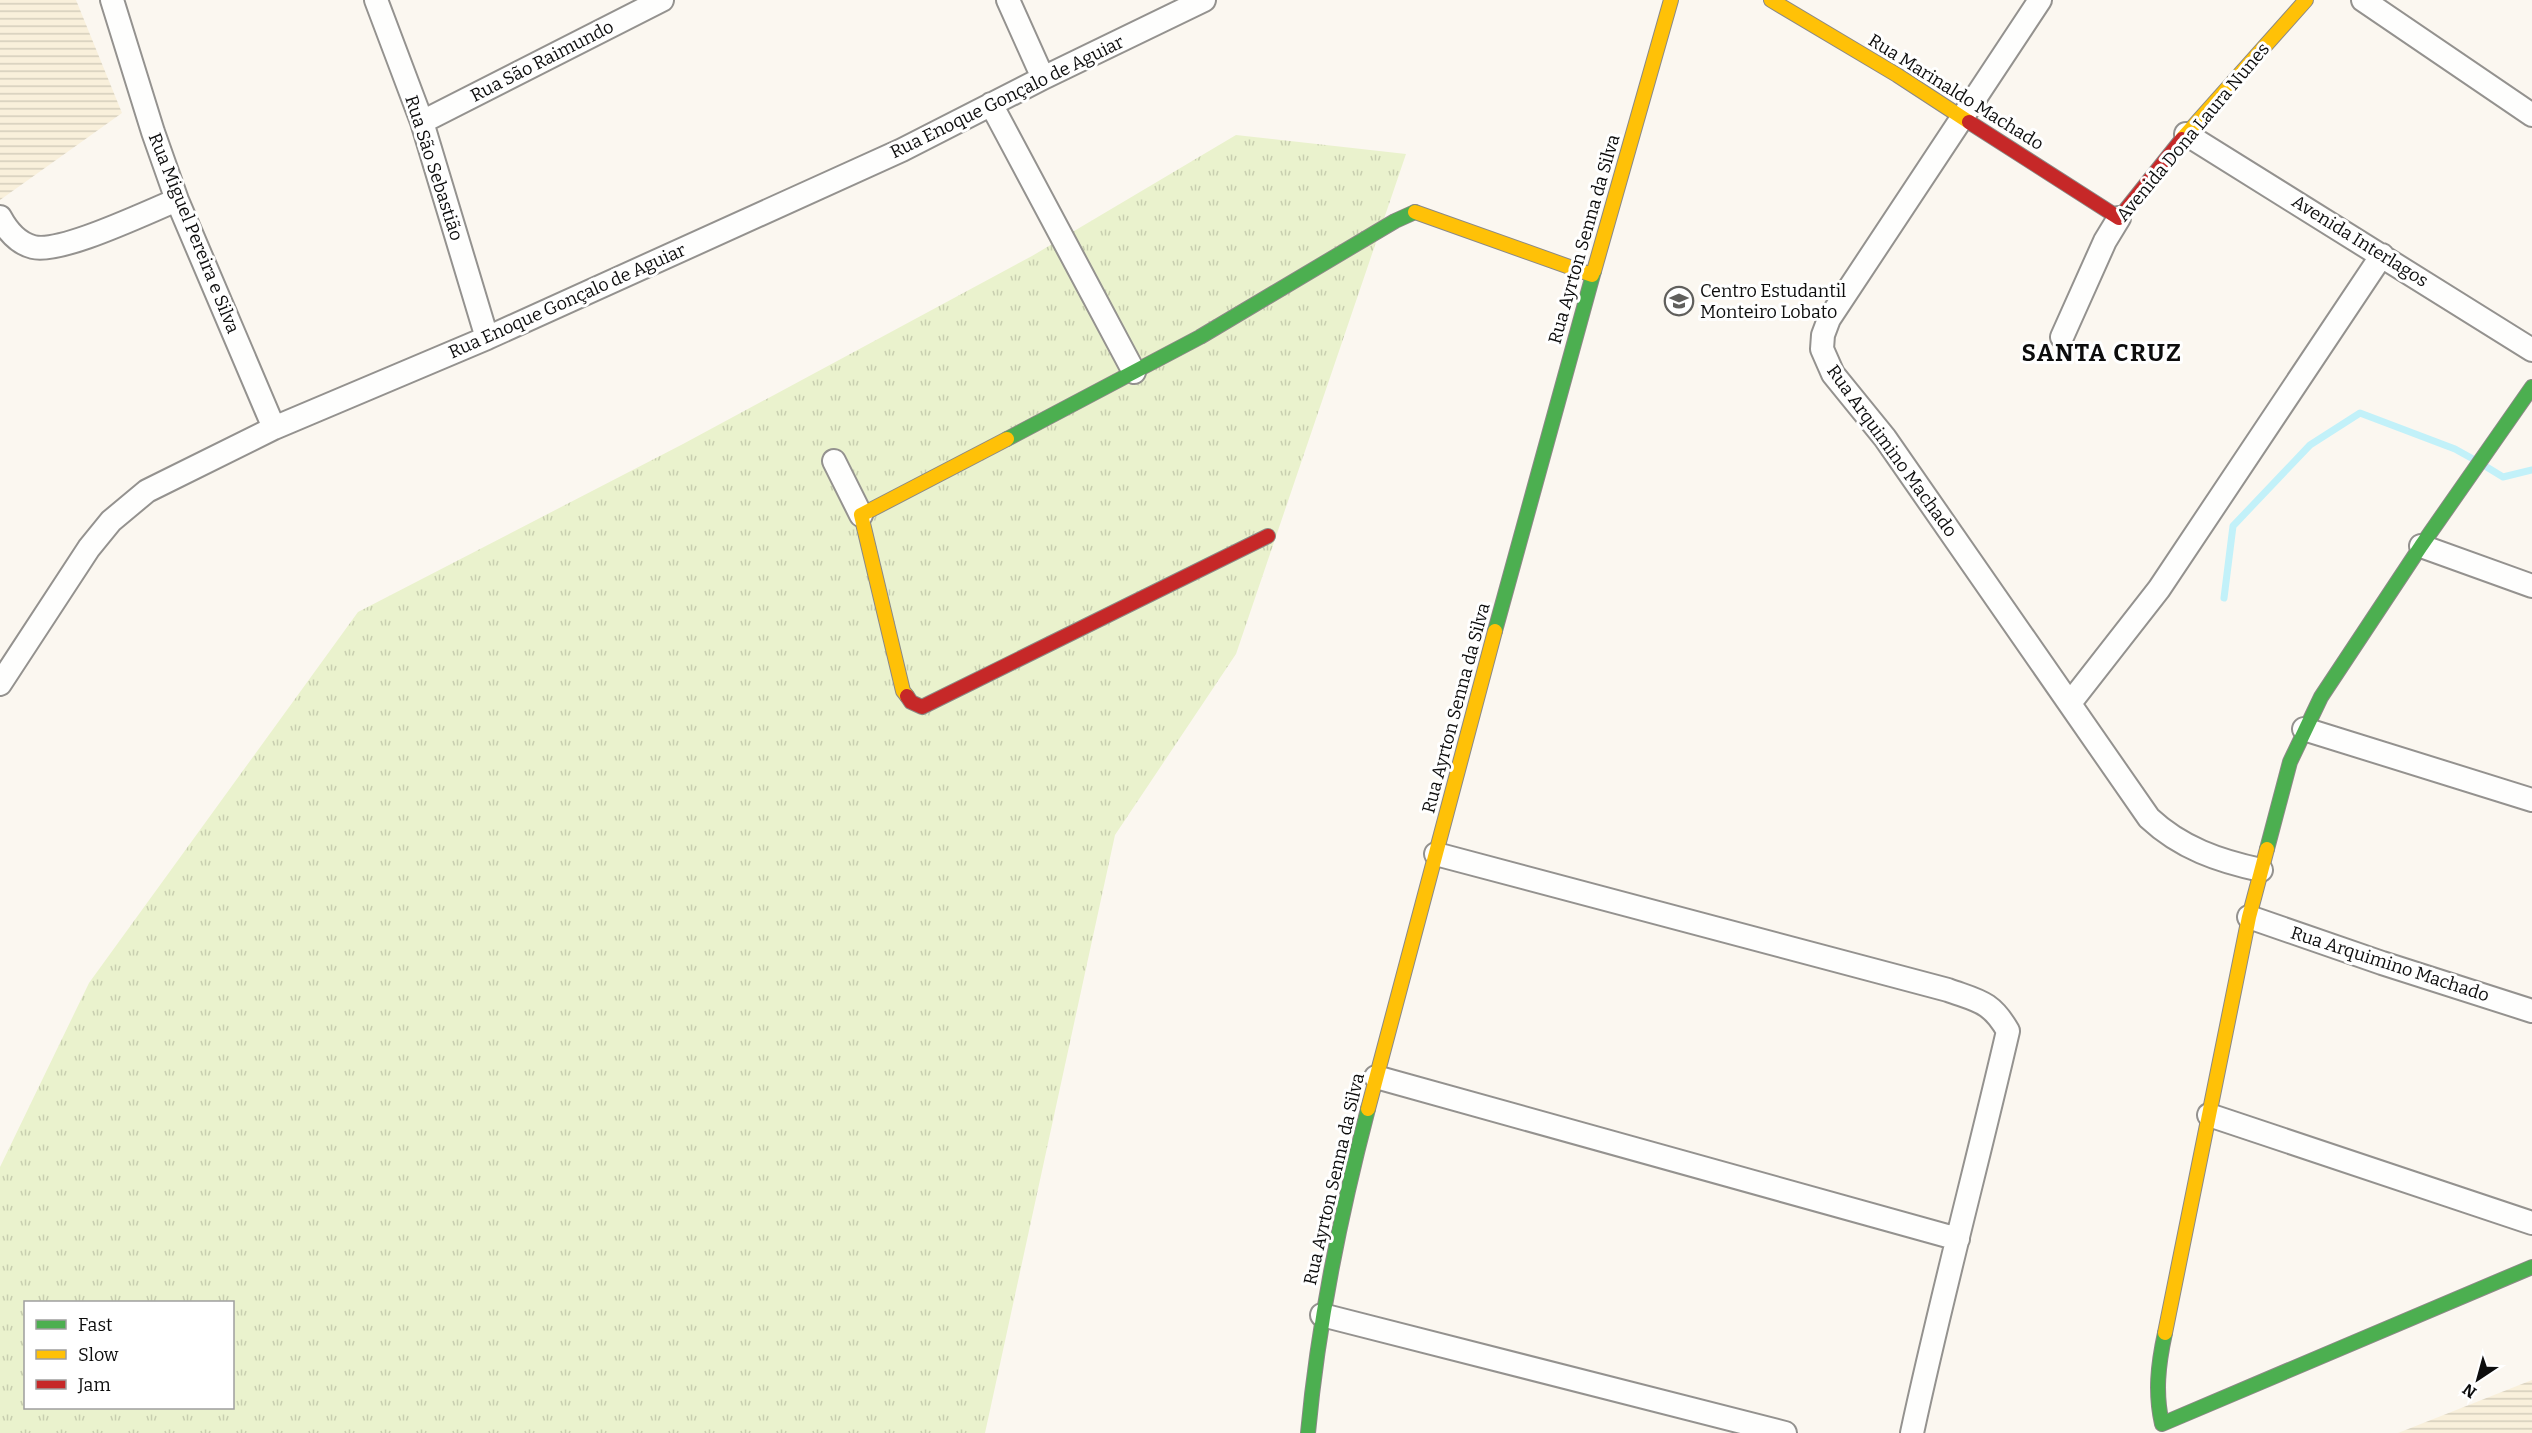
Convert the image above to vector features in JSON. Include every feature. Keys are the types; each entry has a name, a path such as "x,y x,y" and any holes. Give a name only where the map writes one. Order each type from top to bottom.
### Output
{"street":[{"name":"Rua Miguel Pereira e Silva","path":"112,0 177,200 274,428"},
{"name":"Rua São Sebastião","path":"376,0 422,122 487,338"},
{"name":"Rua São Raimundo","path":"422,122 662,0"},
{"path":"1008,0 1043,78"},
{"name":"Rua Enoque Gonçalo de Aguiar","path":"2,675 89,548 111,521 147,491 274,428 487,338 902,150 1204,0"},
{"name":"Rua Ayrton Senna da Silva","path":"1308,1433 1313,1368 1348,1186 1592,275 1671,0"},
{"name":"Rua Marinaldo Machado","path":"1771,0 1898,75 2119,218"},
{"name":"Rua Arquimino Machado","path":"2040,0 1830,319 1823,335 1822,348 1833,374 1885,438 2149,818 2165,833 2192,849 2218,859 2261,870"},
{"name":"Avenida Dona Laura Nunes","path":"2062,336 2105,241 2119,218 2186,134 2306,0"},
{"path":"2363,0 2532,114"},
{"path":"991,104 1134,372"},
{"name":"Avenida Interlagos","path":"2186,134 2532,350"},
{"path":"0,217 11,235 32,247 43,248 77,240 177,200"},
{"path":"861,515 1200,338 1395,221 1414,212 1592,275"},
{"path":"2070,703 2159,589 2382,255"},
{"path":"2153,1429 2157,1402 2158,1366 2249,917 2290,762 2321,697 2421,546 2532,387"},
{"path":"834,461 861,515 903,691 911,702 922,707 1268,536"},
{"path":"2421,546 2532,586"},
{"path":"2304,729 2532,800"},
{"path":"1436,854 1948,990 1982,1002 1998,1012 2008,1030 1934,1332 1912,1433"},
{"name":"Rua Arquimino Machado","path":"2249,917 2532,1011"},
{"path":"1376,1077 1958,1239"},
{"path":"2209,1115 2532,1223"},
{"path":"2153,1429 2532,1267"},
{"path":"1322,1315 1785,1433"}],"shaded area":[{"path":"0,0 76,0 122,113 0,200"},
{"path":"2532,1380 2532,1433 2398,1433"}],"green space":[{"path":"1236,135 1406,154 1236,654 1115,835 985,1433 0,1433 0,1167 89,983 358,612 683,444 1032,256"}],"waterway":[{"path":"2224,598 2233,526 2310,445 2360,413 2455,449 2473,459"},
{"path":"2485,466 2503,477 2532,470"}],"traffic: fast":[{"path":"1007,439 1200,337 1395,221 1415,212"},
{"path":"1495,631 1594,271"},
{"path":"2267,849 2290,762 2321,697 2421,546 2532,387"},
{"path":"1308,1433 1331,1270 1368,1109"},
{"path":"2165,1333 2158,1379 2162,1424 2532,1267"}],"traffic: slow":[{"path":"1594,271 1671,0"},
{"path":"1771,0 1897,75 1969,122"},
{"path":"2182,139 2306,0"},
{"path":"1415,212 1592,275"},
{"path":"907,696 903,691 861,515 1007,439"},
{"path":"1368,1109 1495,631"},
{"path":"2165,1333 2249,917 2267,849"}],"traffic: jam":[{"path":"1969,122 2119,218 2182,139"},
{"path":"907,696 911,702 922,707 1268,536"}],"place":[{"name":"Centro Estudantil Monteiro Lobato","path":"1679,301"}],"district":[{"name":"SANTA CRUZ","path":"2102,353"}]}
